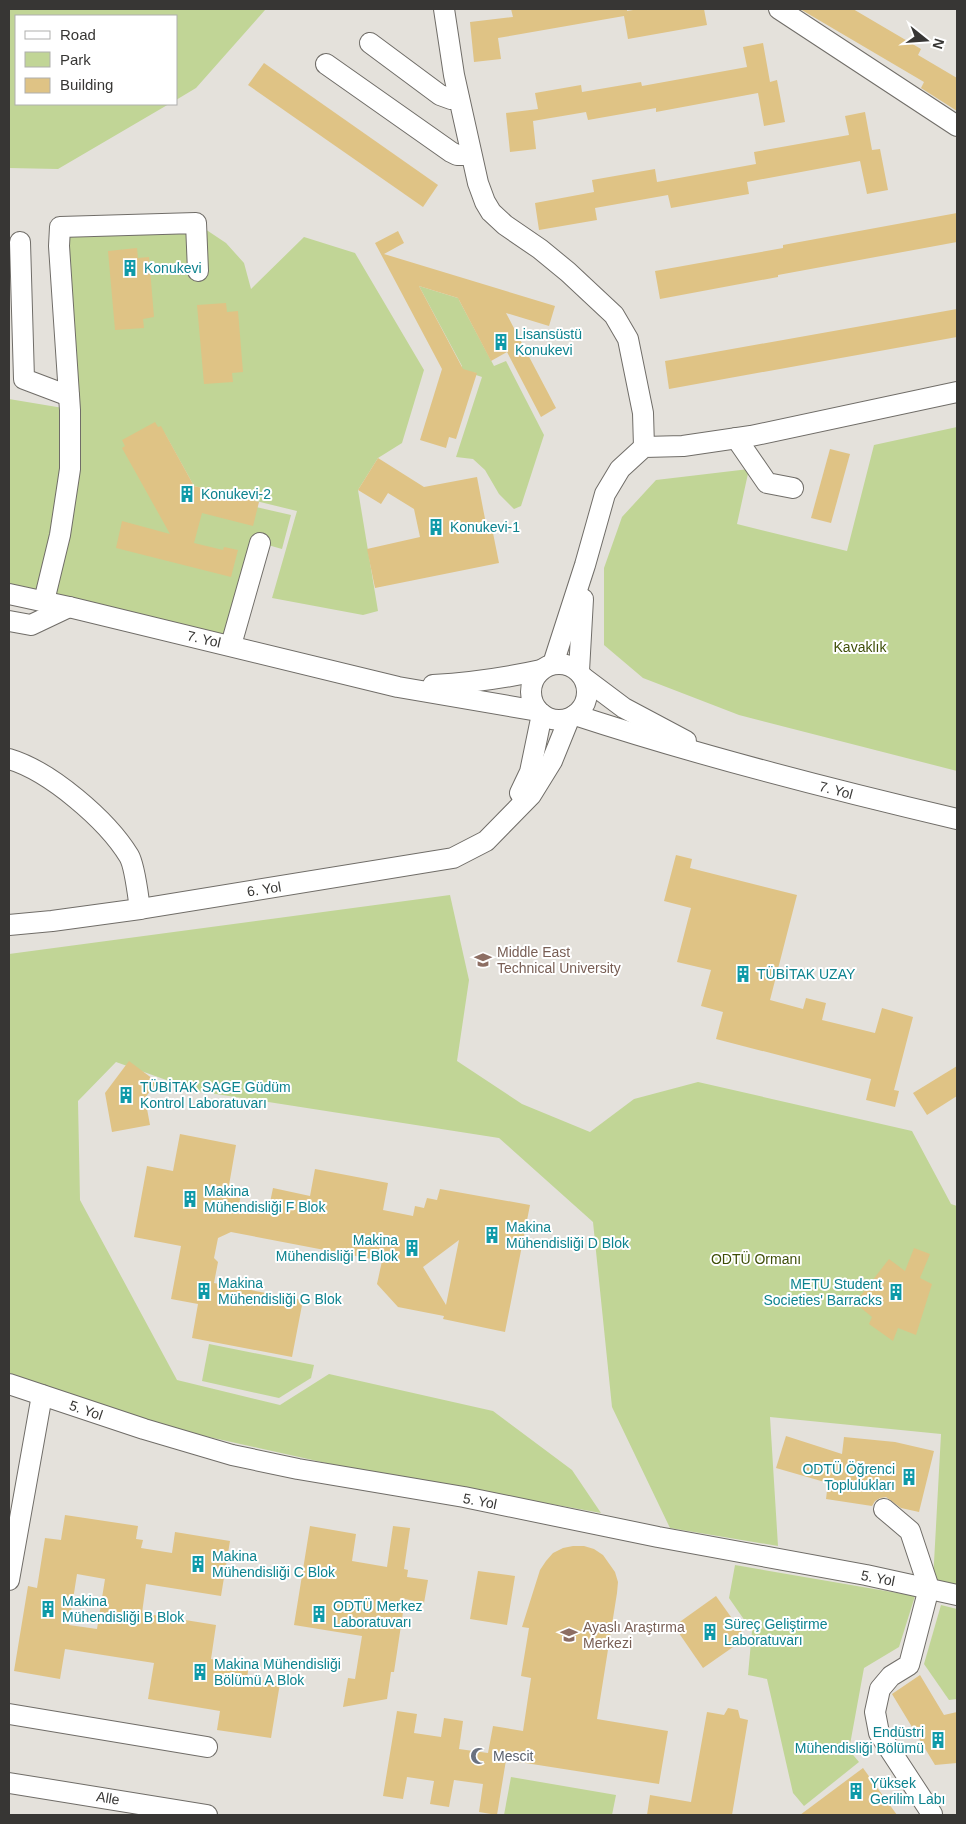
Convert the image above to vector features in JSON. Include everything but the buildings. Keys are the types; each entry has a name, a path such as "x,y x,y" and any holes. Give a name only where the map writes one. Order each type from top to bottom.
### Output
{"street":[{"path":"444,9 471,155 485,202 491,212 505,225 540,249 568,272 614,315 628,339 643,413 644,447"},
{"path":"779,9 957,126"},
{"path":"370,43 440,95 451,99 459,98"},
{"path":"326,64 451,152 457,155 471,155"},
{"path":"44,602 60,535 70,469 69,396 59,246 60,227 196,223 198,271"},
{"path":"20,242 24,379 69,396"},
{"path":"540,713 533,703 531,685 535,677 547,667 586,565 604,494 620,469 644,447 683,446 736,438 957,392"},
{"path":"736,438 767,482 793,488"},
{"path":"231,645 260,543"},
{"path":"572,717 580,712 588,695 587,686 581,674 586,565"},
{"name":"7. Yol","path":"9,594 231,645 398,687 540,713 554,720 572,717 716,758 957,819"},
{"path":"9,621 30,625 69,607"},
{"name":"7. Yol","path":"398,687 457,684 508,677 562,663 571,666 624,708 716,758"},
{"name":"6. Yol","path":"507,820 530,772 540,713"},
{"name":"6. Yol","path":"9,925 52,922 140,909 453,858 486,841 531,795 552,761 572,717"},
{"path":"9,760 23,763 65,790 105,824 130,858 140,909"},
{"name":"5. Yol","path":"9,1384 144,1429 232,1455 298,1469 464,1497 957,1595"},
{"path":"9,1580 42,1395"},
{"path":"884,1509 910,1531 929,1588 909,1665 891,1676 880,1689 876,1712 879,1733 932,1814"},
{"path":"9,1714 207,1747"},
{"name":"Alle","path":"9,1782 207,1815"}],"green space":[{"path":"9,9 272,9 265,10 196,88 178,99 178,15 15,15 15,105 167,105 58,169 9,168"},
{"path":"196,223 226,243 244,263 251,289 304,237 355,253 424,370 402,443 378,458 358,490 378,611 363,615 272,598 297,511 194,486 164,432 190,492 291,515 282,549 261,543 231,645 9,594 9,399 69,409 60,227"},
{"path":"419,286 461,299 459,300 494,366 506,361 544,435 521,506 514,509 499,494 485,470 473,459 456,457 482,377 476,375 476,373 461,370 462,366"},
{"name":"Kavaklık","path":"957,427 957,771 739,715 643,678 604,645 604,568 622,517 656,480 749,469 737,524 847,551 874,445"},
{"name":"ODTÜ Ormanı","path":"450,895 469,980 457,1061 522,1104 590,1132 634,1099 698,1082 912,1131 951,1204 957,1206 957,1588 933,1581 941,1434 770,1417 778,1546 670,1528 612,1407 593,1222 499,1138 197,1091 116,1062 78,1101 80,1200 177,1380 280,1405 329,1374 493,1411 572,1470 601,1513 344,1467 164,1427 9,1373 9,954"},
{"path":"209,1344 314,1365 311,1378 279,1398 202,1381"},
{"path":"735,1565 915,1596 899,1647 864,1668 849,1750 859,1762 804,1806 793,1793 767,1679 748,1675 752,1631 729,1598"},
{"path":"941,1605 957,1609 957,1699 949,1700 924,1664"},
{"path":"511,1777 616,1795 612,1815 504,1815"}],"place":[{"name":"Konukevi","path":"130,268"},
{"name":"Lisansüstü Konukevi","path":"501,342"},
{"name":"Konukevi-2","path":"187,494"},
{"name":"Konukevi-1","path":"436,527"},
{"name":"Middle East Technical University","path":"483,960"},
{"name":"TÜBİTAK UZAY","path":"743,974"},
{"name":"TÜBİTAK SAGE Güdüm Kontrol Laboratuvarı","path":"126,1095"},
{"name":"Makina Mühendisliği F Blok","path":"190,1199"},
{"name":"Makina Mühendisliği D Blok","path":"492,1235"},
{"name":"Makina Mühendisliği E Blok","path":"412,1248"},
{"name":"Makina Mühendisliği G Blok","path":"204,1291"},
{"name":"METU Student Societies' Barracks","path":"896,1292"},
{"name":"ODTÜ Öğrenci Toplulukları","path":"909,1477"},
{"name":"Makina Mühendisliği C Blok","path":"198,1564"},
{"name":"Makina Mühendisliği B Blok","path":"48,1609"},
{"name":"ODTÜ Merkez Laboratuvarı","path":"319,1614"},
{"name":"Süreç Geliştirme Laboratuvarı","path":"710,1632"},
{"name":"Ayaslı Araştırma Merkezi","path":"569,1635"},
{"name":"Makina Mühendisliği Bölümü A Blok","path":"200,1672"},
{"name":"Endüstri Mühendisliği Bölümü","path":"938,1740"},
{"name":"Mescit","path":"479,1756"},
{"name":"Yüksek Gerilim Labı","path":"856,1791"}]}
